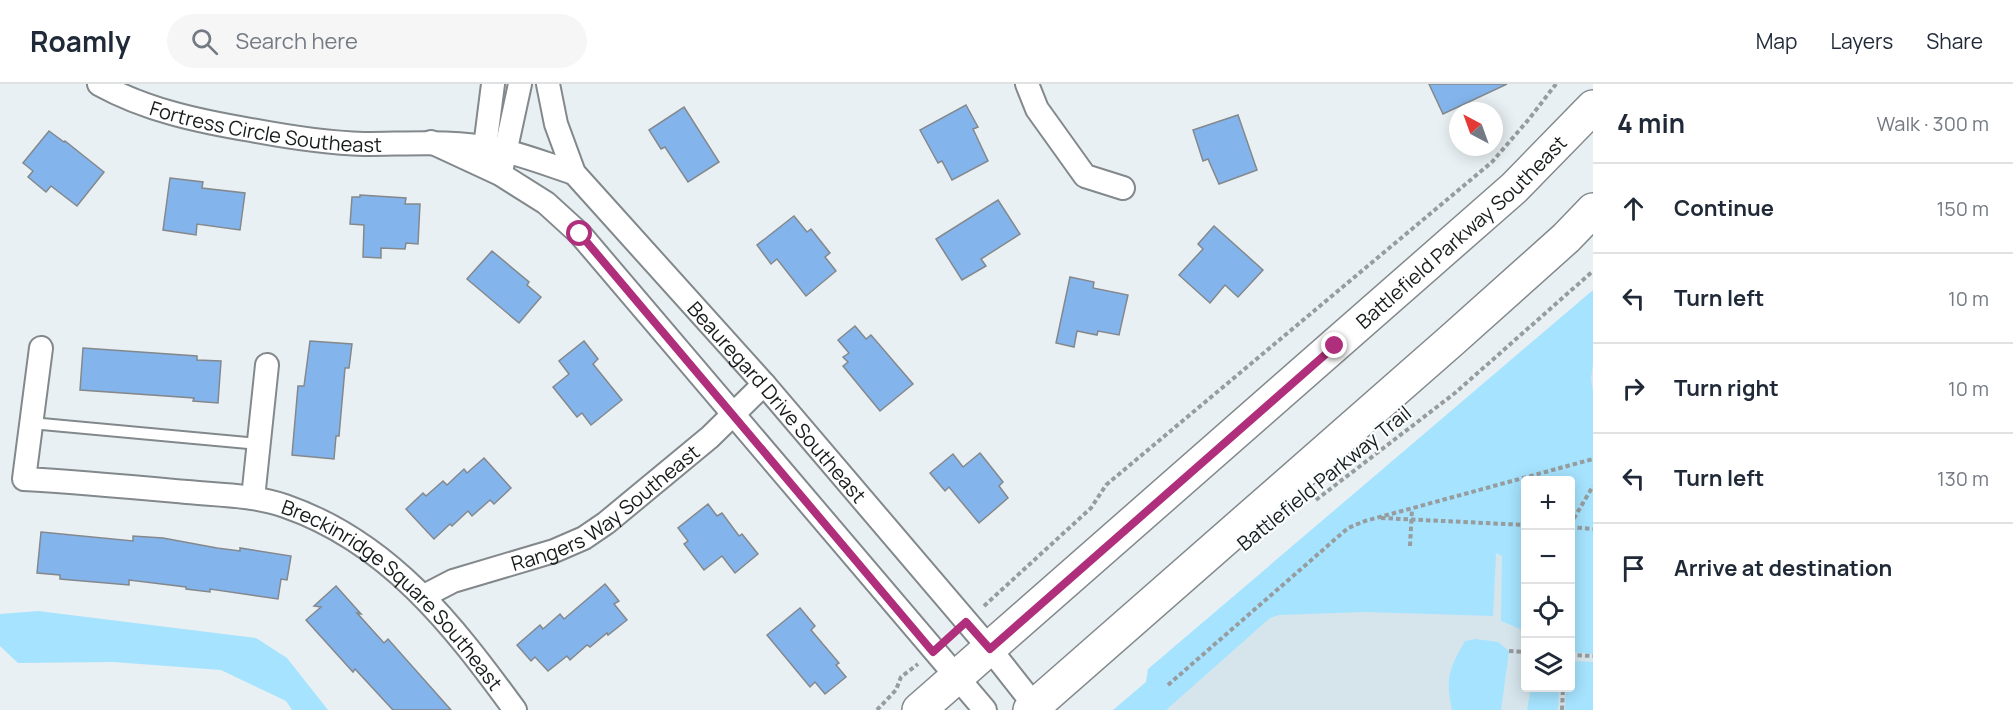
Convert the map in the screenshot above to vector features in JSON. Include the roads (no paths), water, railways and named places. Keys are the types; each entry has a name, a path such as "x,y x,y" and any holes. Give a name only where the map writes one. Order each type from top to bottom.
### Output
{"main road":[{"name":"Battlefield Parkway Southeast","path":"919,710 1514,188 1593,107"},
{"path":"1034,708 1452,340 1566,238 1593,210"}],"street":[{"path":"493,84 494,160"},
{"path":"494,160 520,84"},
{"name":"Beauregard Drive Southeast","path":"548,84 556,124 574,173 764,384 990,649 1034,708"},
{"path":"1027,84 1037,109 1085,176 1123,188"},
{"name":"Fortress Circle Southeast","path":"102,85 129,99 168,113 290,137 363,144 431,142 494,160 574,173"},
{"name":"Beauregard Drive Southeast","path":"494,160 580,234 933,652 985,710"},
{"name":"Breckinridge Square Southeast","path":"41,348 24,479 88,482 253,498 310,516 356,541 387,562 424,596 469,647 515,710"},
{"name":"Breckinridge Square Southeast","path":"253,498 267,365"},
{"name":"Rangers Way Southeast","path":"424,596 453,581 554,551 584,538 606,523 684,458 764,384"}],"lane":[{"path":"31,423 258,444"}]}
